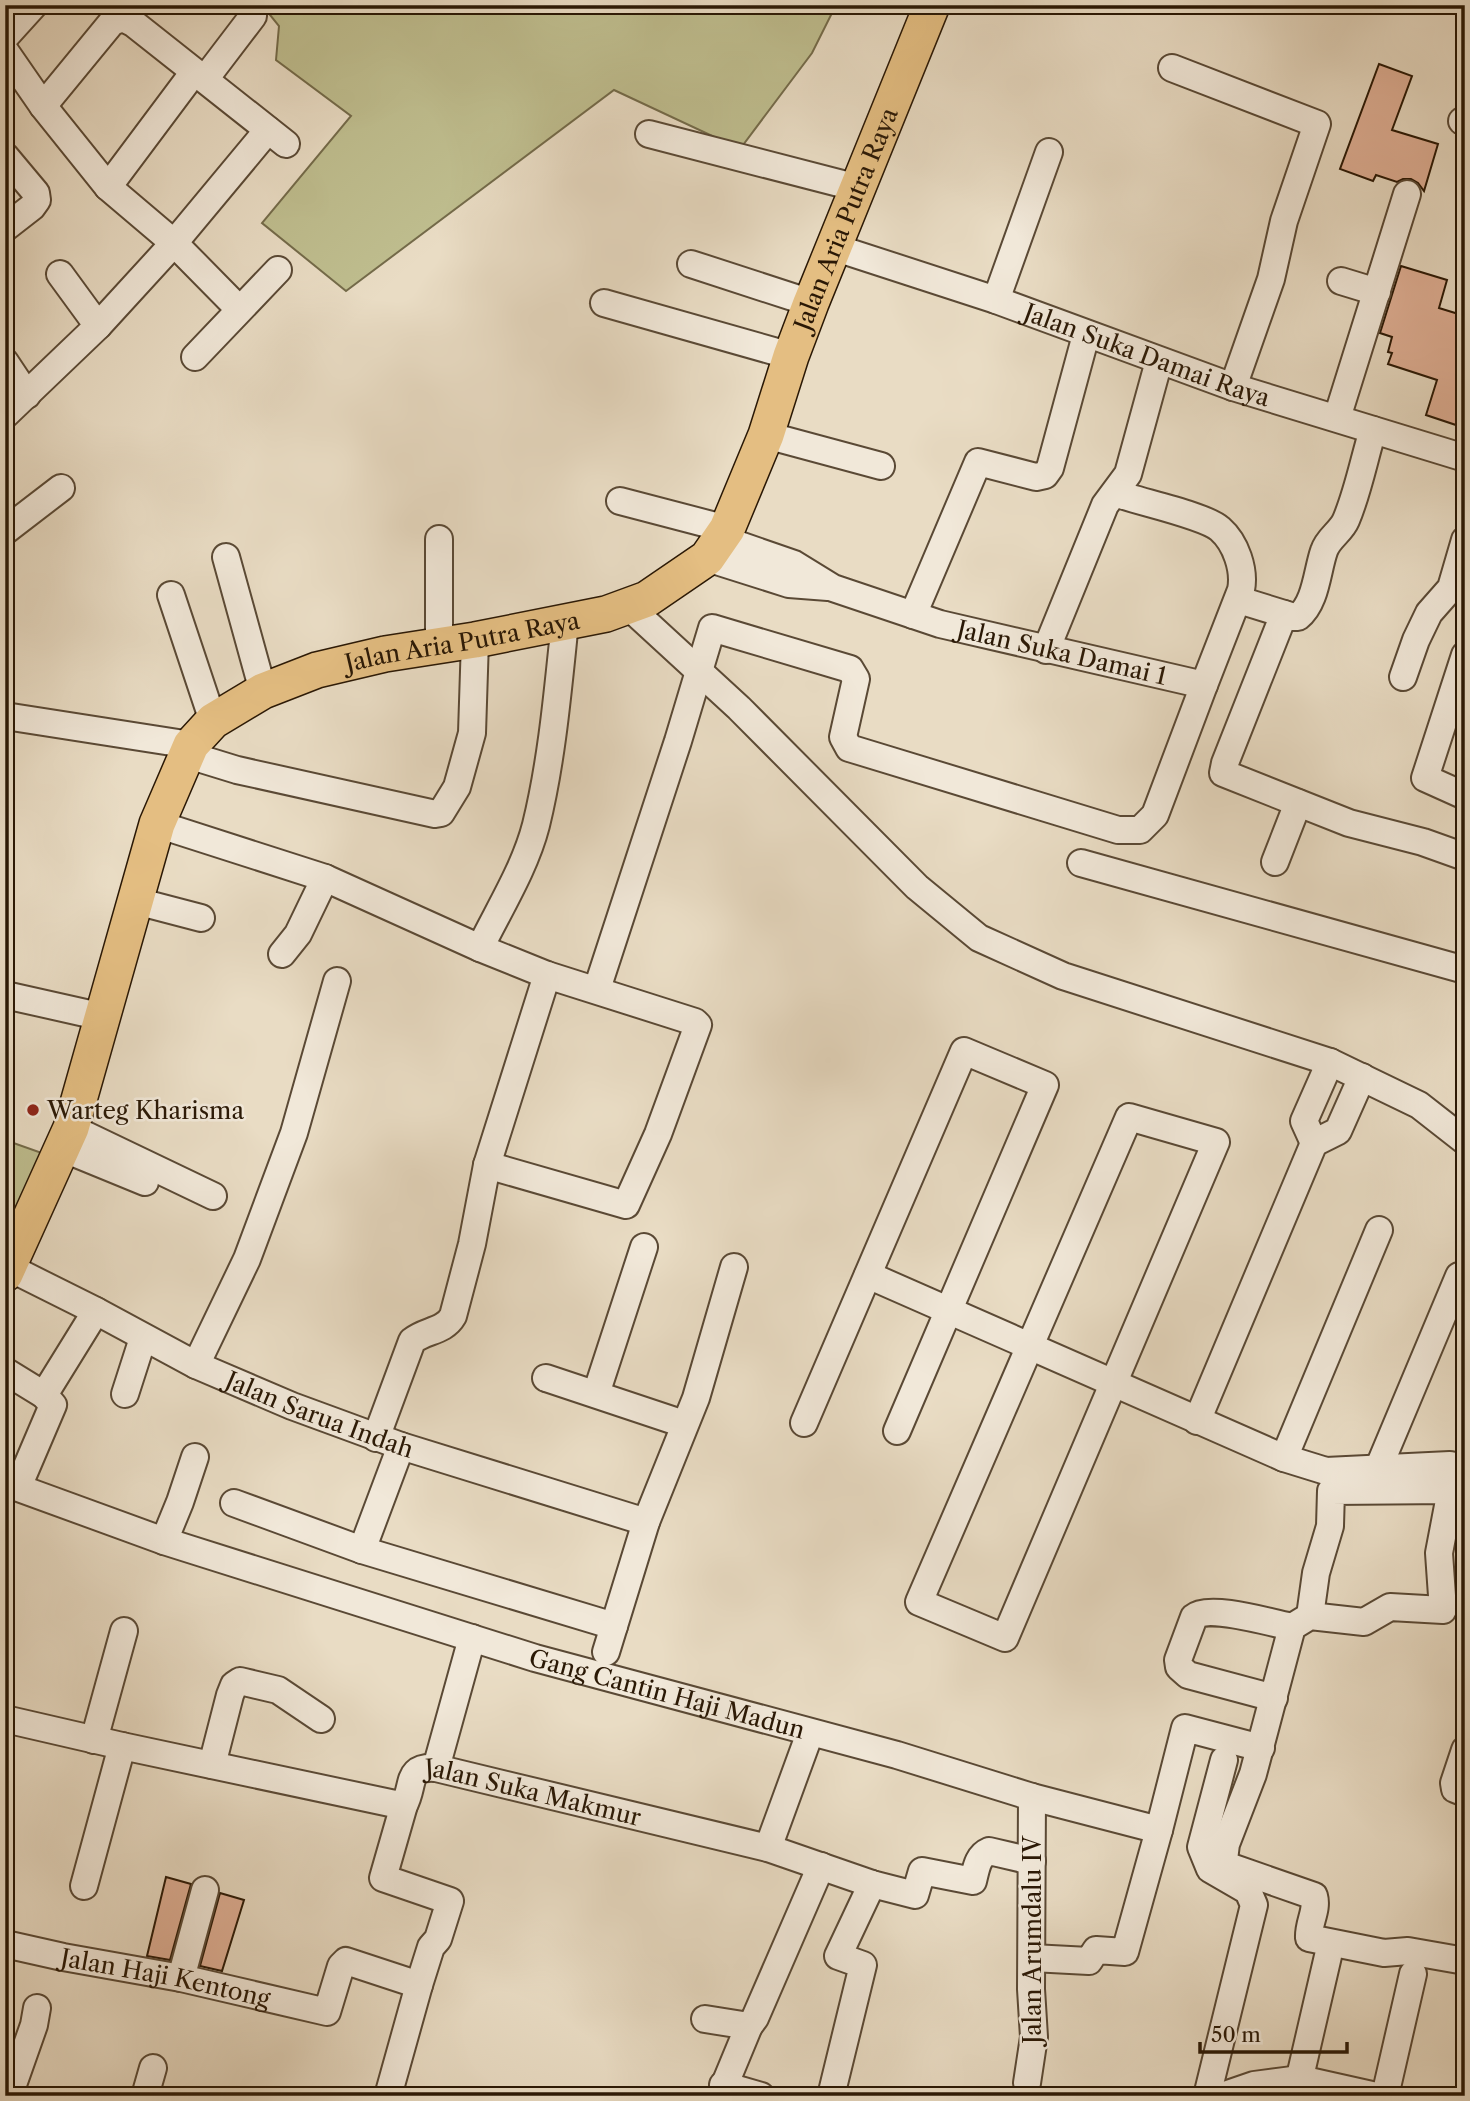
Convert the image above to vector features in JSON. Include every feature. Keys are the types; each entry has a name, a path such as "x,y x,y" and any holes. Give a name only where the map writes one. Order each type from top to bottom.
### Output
{"main road":[{"name":"Jalan Aria Putra Raya","path":"196,740 263,691 317,670 385,654 475,640 606,614 647,599 718,542 766,435 811,303 932,5"},
{"path":"7,1271 67,1138 157,824 196,740"}],"street":[{"path":"5,37 31,6"},
{"path":"5,415 98,326 277,137 200,76 141,14 112,22 43,106"},
{"path":"108,187 253,16"},
{"path":"5,51 43,106 108,187 174,243 239,309"},
{"path":"1172,68 1317,124 1284,220 1270,279 1237,388"},
{"path":"649,134 858,188"},
{"path":"1237,388 1278,285 1294,223 1325,142"},
{"path":"996,300 1049,152"},
{"path":"5,156 36,192 37,200 5,228"},
{"path":"1337,418 1407,194"},
{"name":"Jalan Suka Damai Raya","path":"833,247 996,300 1237,388 1465,458"},
{"path":"691,264 811,303"},
{"path":"195,357 278,270"},
{"path":"61,274 98,326"},
{"path":"1341,281 1377,292"},
{"path":"604,303 791,356"},
{"path":"913,615 978,462 1036,477 1045,475 1050,468 1086,335"},
{"path":"1046,650 1105,505 1128,474 1159,361"},
{"path":"5,362 27,394"},
{"path":"1239,600 1298,617 1309,602 1328,541 1346,520 1373,430"},
{"path":"766,435 881,466"},
{"path":"5,531 61,488"},
{"path":"597,989 712,628 850,669 856,680 843,737 849,748 1118,830 1140,830 1156,815 1239,600 1243,578 1235,550 1220,528 1201,519 1115,493"},
{"name":"Jalan Suka Damai 1","path":"620,501 718,542 789,584 833,588 940,624 1204,685"},
{"path":"439,539 439,646"},
{"path":"1403,677 1429,613 1458,593 1465,540"},
{"path":"226,557 263,691"},
{"path":"171,595 196,740"},
{"path":"628,606 739,708 917,887 979,938 1063,976 1330,1062 1419,1105 1465,1141"},
{"path":"1284,614 1223,772 1349,823 1423,842 1465,857"},
{"path":"480,948 521,864 535,827 557,701 565,622"},
{"path":"5,716 196,740 237,770 441,813 457,787 472,733 475,640"},
{"path":"1465,655 1425,778 1465,796"},
{"path":"1275,862 1298,803"},
{"path":"157,824 325,878 547,975 695,1022 698,1026 626,1205 487,1165"},
{"path":"1081,863 1465,970"},
{"path":"282,954 298,934 325,878"},
{"path":"136,901 201,918"},
{"path":"362,1550 412,1341 447,1325 453,1316 472,1244 487,1165 547,975"},
{"path":"196,1366 247,1259 294,1133 337,981"},
{"path":"5,995 103,1017"},
{"path":"804,1423 964,1051 1045,1086 897,1431"},
{"path":"1314,1143 1304,1121 1330,1062"},
{"path":"1197,1422 1314,1143 1338,1131 1362,1077"},
{"path":"1129,1117 1216,1142 1113,1384 1005,1638 919,1602 1129,1117"},
{"path":"67,1138 161,1188"},
{"path":"67,1138 214,1196"},
{"path":"1284,1458 1379,1230"},
{"path":"596,1394 644,1247"},
{"path":"606,1652 646,1522 695,1398 734,1267"},
{"name":"Jalan Sarua Indah","path":"7,1271 96,1311 196,1366 292,1406 389,1442 646,1522"},
{"path":"868,1275 1197,1422 1284,1458 1326,1472 1450,1465 1465,1468"},
{"path":"1378,1469 1459,1276"},
{"path":"44,1395 96,1311"},
{"path":"125,1394 143,1338"},
{"path":"5,1371 50,1400 52,1411 12,1485"},
{"path":"546,1378 684,1424"},
{"path":"164,1541 195,1457"},
{"name":"Gang Cantin Haji Madun","path":"12,1485 164,1541 534,1658 897,1755 1032,1797 1159,1830"},
{"path":"1274,1698 1188,1675 1179,1668 1178,1660 1194,1616 1199,1612 1214,1611 1301,1621 1364,1622 1390,1607 1454,1611 1439,1553 1451,1490 1331,1491 1330,1526 1301,1621 1274,1698 1254,1774 1226,1844 1224,1860 1228,1866 1314,1896 1316,1903 1309,1938 1384,1953 1408,1951 1465,1961"},
{"path":"234,1503 362,1550 614,1626"},
{"path":"94,1740 124,1631"},
{"path":"436,1768 472,1639"},
{"path":"212,1765 230,1695 234,1685 240,1681 278,1690 321,1719"},
{"name":"Jalan Suka Makmur","path":"5,1719 404,1805 413,1776 418,1770 423,1767 436,1768 768,1848 872,1884 915,1895 922,1871 973,1881 979,1860 989,1851 1032,1861"},
{"path":"1032,1958 1089,1961 1096,1950 1125,1952 1185,1728 1261,1748"},
{"path":"768,1848 810,1733"},
{"path":"84,1886 122,1746"},
{"path":"1465,1750 1454,1783 1455,1789 1465,1793"},
{"path":"1207,2096 1254,1905 1248,1891 1210,1869 1201,1847 1224,1760"},
{"name":"Jalan Arumdalu IV","path":"1027,2084 1034,2037 1032,1797"},
{"path":"388,2096 431,1947 438,1939 450,1905 447,1899 383,1878 404,1805"},
{"path":"761,2096 722,2091 821,1866"},
{"path":"831,2096 863,1965 838,1956 872,1884"},
{"path":"181,1978 205,1890"},
{"name":"Jalan Haji Kentong","path":"5,1944 181,1978 327,2012 341,1966 346,1961 419,1985"},
{"path":"1298,2087 1328,1956"},
{"path":"1385,2096 1413,1974"},
{"path":"9,2096 34,2025 37,2008"},
{"path":"705,2019 749,2026"},
{"path":"145,2096 153,2068"},
{"path":"1222,2096 1254,2085 1376,2096"}],"shaded area":[{"path":"262,5 836,5 812,53 740,149 614,90 346,291 262,223 351,116 276,60 279,26"},
{"path":"5,1140 56,1158 5,1264"}],"building":[{"path":"1379,64 1412,76 1392,130 1438,144 1424,191 1411,179 1397,182 1376,175 1373,181 1340,169"},
{"path":"1401,266 1447,280 1439,308 1465,316 1465,428 1426,415 1437,380 1388,364 1392,353 1388,352 1392,337 1380,333"},
{"path":"166,1877 191,1884 170,1960 147,1956"},
{"path":"220,1893 244,1900 222,1971 200,1966"}],"place":[{"name":"Warteg Kharisma","path":"33,1110"}]}
